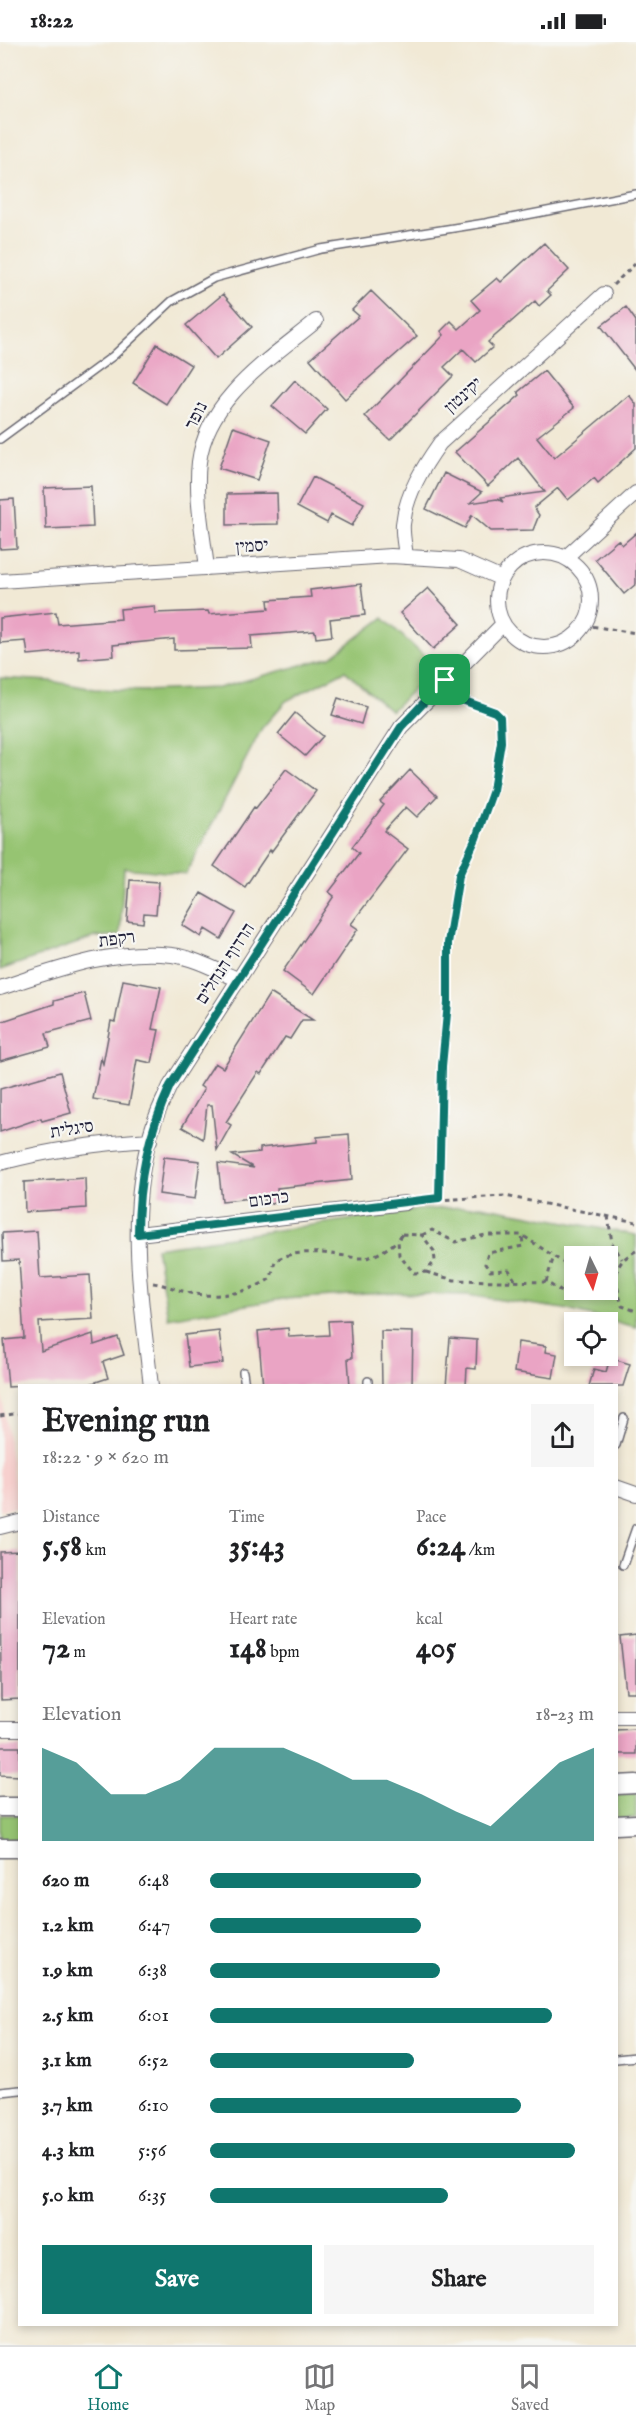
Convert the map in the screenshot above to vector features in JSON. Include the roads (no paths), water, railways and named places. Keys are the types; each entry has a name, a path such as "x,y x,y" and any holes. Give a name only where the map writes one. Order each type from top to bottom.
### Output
{"street":[{"name":"יקינטון","path":"406,557 403,524 409,499 422,469 440,443 604,294"},
{"name":"נופר","path":"207,568 199,490 199,463 204,439 215,416 231,393 316,321"},
{"path":"564,558 636,493"},
{"path":"536,554 550,554 564,558 577,566 586,579 591,594 590,610 584,625 573,637 559,645 543,647 528,644 514,636 503,624 498,610 497,594 501,579 510,567 522,558 536,554"},
{"name":"יסמין","path":"0,581 406,557 459,560 501,579"},
{"name":"הרדוף הנחלים","path":"150,1384 138,1234 142,1178 150,1140 155,1120 170,1086 401,727 445,680 503,624"},
{"name":"רקפת","path":"0,988 58,969 111,957 145,954 173,956 198,962 237,980"},
{"name":"סיגלית","path":"0,1163 29,1155 98,1143 150,1140"},
{"name":"כרכום","path":"138,1234 405,1203"},
{"path":"618,1488 636,1494"},
{"path":"0,1527 18,1522"},
{"path":"618,1717 636,1717"},
{"path":"0,1729 18,1729"},
{"path":"618,1785 636,1784"},
{"path":"0,1807 18,1807"},
{"path":"618,1826 636,1824"},
{"path":"0,1848 18,1848"}],"lane":[{"path":"0,440 113,356 172,301 214,278 321,249 485,223 636,194"},
{"path":"243,1372 245,1384"},
{"path":"618,1438 624,1418"},
{"path":"622,1565 636,1528"},
{"path":"618,2058 636,2057"},
{"path":"0,2092 18,2090"}]}
